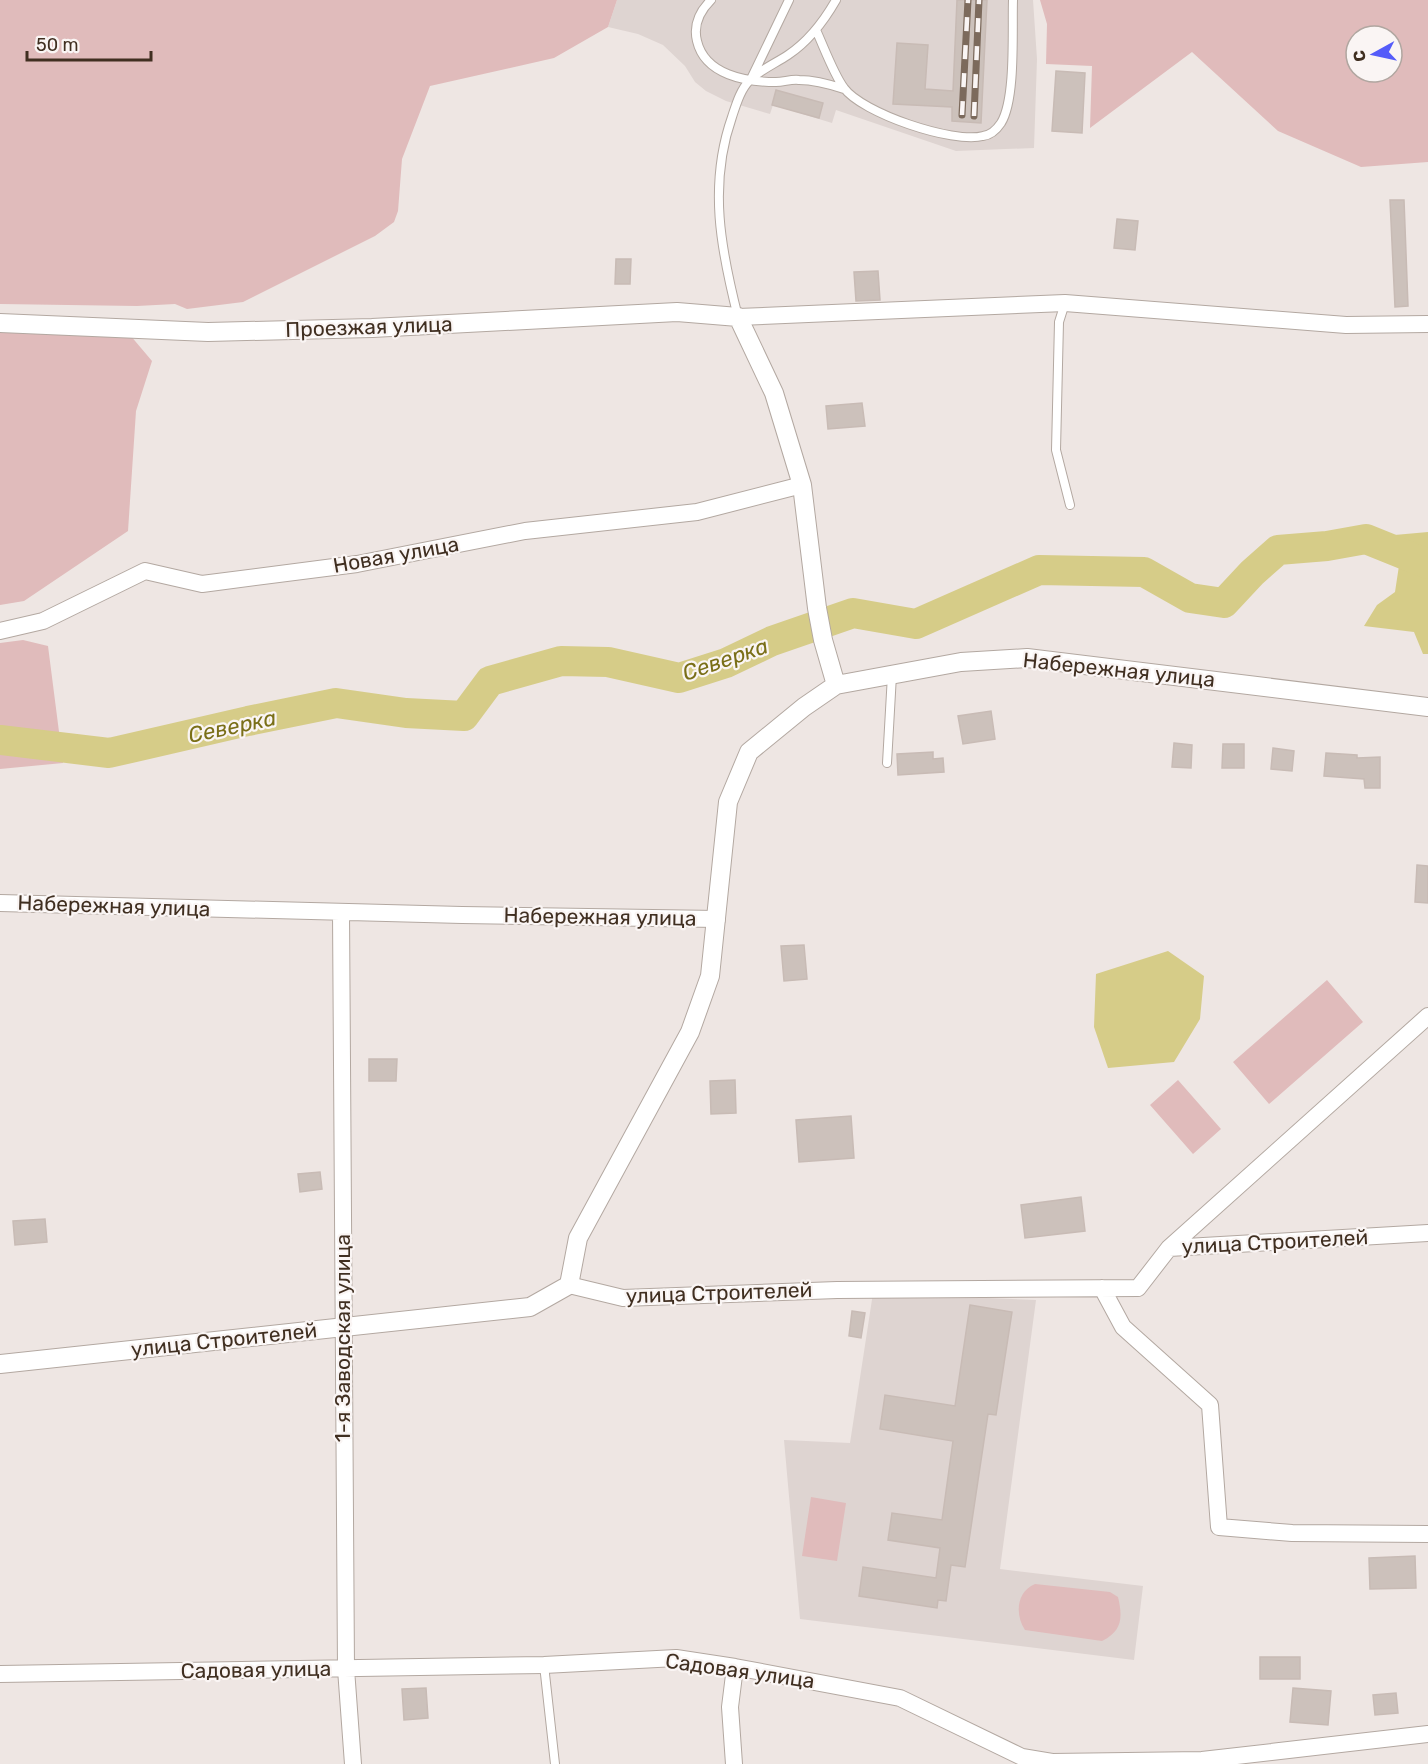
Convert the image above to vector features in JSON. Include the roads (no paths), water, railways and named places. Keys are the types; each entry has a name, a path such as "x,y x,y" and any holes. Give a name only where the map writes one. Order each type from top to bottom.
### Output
{"street":[{"path":"836,685 823,640 802,485 774,393 738,316 1065,303 1346,325 1428,324"},
{"name":"Проезжая улица","path":"0,323 208,332 372,328 677,312 738,316"},
{"name":"Новая улица","path":"0,631 43,621 145,571 201,584 335,567 525,531 697,512 802,485"},
{"name":"Набережная улица","path":"0,903 717,919 728,802 749,752 804,707 836,685 961,662 1027,658 1428,707"},
{"name":"1-я Заводская улица","path":"341,912 346,1669 352,1764"},
{"path":"569,1285 578,1238 690,1032 710,976 717,919"},
{"path":"1169,1248 1223,1201 1400,1034 1428,1016"},
{"name":"улица Строителей","path":"0,1364 530,1307 569,1285 623,1298 837,1290 1138,1288 1169,1248 1428,1233"},
{"path":"1102,1288 1123,1328 1210,1405 1220,1527 1292,1533 1428,1534"},
{"name":"Садовая улица","path":"0,1674 544,1665 676,1658 900,1698 1022,1757 1052,1762 1202,1760 1428,1734"},
{"path":"734,1764 730,1707 735,1667"},
{"path":"1004,1764 1022,1757"}],"lane":[{"path":"711,0 700,14 695,26 698,46 709,63 717,69 735,77 750,80 819,81 844,88 884,115 910,125 964,138 991,134 1005,115 1010,93 1013,0"},
{"path":"738,316 721,244 719,221 721,154 740,97 789,0"},
{"path":"750,80 790,54 816,30 836,0"},
{"path":"816,30 844,88"},
{"path":"1065,303 1059,322 1056,450 1070,505"},
{"path":"887,763 892,675"},
{"path":"1223,1201 1228,1180"},
{"path":"544,1665 555,1764"}],"waterway":[{"name":"Северка","path":"0,740 109,753 336,703 406,713 464,716 490,681 561,661 608,662 679,678 726,663 772,641 853,613 916,624 1039,570 1144,572 1190,598 1224,603 1278,550 1327,546 1366,539 1428,564"}],"railway":[{"path":"962,115 968,0"},
{"path":"974,116 979,0"}]}
